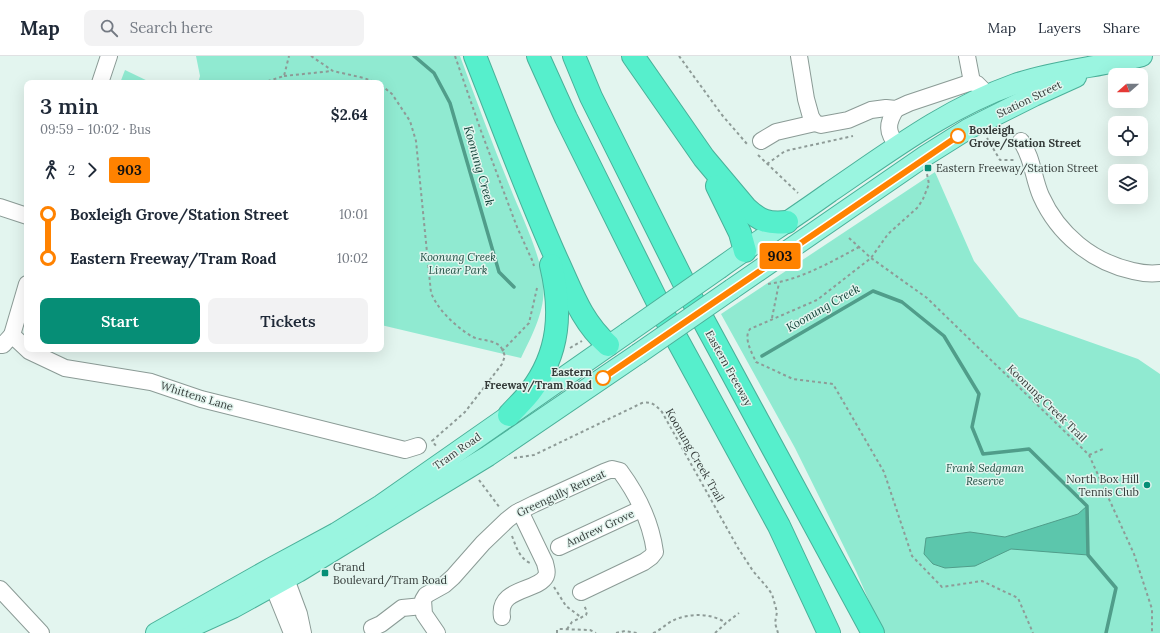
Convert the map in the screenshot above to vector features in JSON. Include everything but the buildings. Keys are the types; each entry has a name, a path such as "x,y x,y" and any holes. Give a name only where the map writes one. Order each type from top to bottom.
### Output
{"highway":[{"path":"475,56 538,217 578,307 596,335 608,345"},
{"path":"538,56 566,118 667,321 779,526 829,633"},
{"name":"Eastern Freeway","path":"574,56 591,97 693,301 873,633"},
{"path":"633,56 704,158 746,208 765,222 787,222"},
{"path":"704,158 740,233 745,251"},
{"path":"509,415 530,392 548,364 557,332 557,304 554,280 538,217"}],"main road":[{"name":"Station Street","path":"745,251 898,145 947,116 988,95 1041,76 1111,64 1142,56"},
{"name":"Station Street","path":"732,289 925,156 1041,93 1073,78 1111,64"},
{"path":"898,145 910,148 919,147 938,137 979,128 989,103 988,95"},
{"path":"732,289 742,275 746,263 745,251"},
{"name":"Tram Road","path":"168,632 233,608 348,525 381,505 608,345 745,251"},
{"name":"Tram Road","path":"278,577 488,456 732,289"},
{"path":"608,345 638,354"}],"street":[{"path":"101,80 110,56"},
{"path":"799,56 808,110 815,123"},
{"path":"757,148 776,132 815,123 821,125 829,124 853,118 871,110 886,108 896,109 909,103 972,82 967,56"},
{"name":"Station Street","path":"972,82 988,95"},
{"path":"896,109 889,124 893,140 898,145"},
{"path":"853,118 872,118 889,124"},
{"path":"1021,141 1031,160 1042,196 1062,229 1075,242 1090,254 1123,268 1140,272 1160,273"},
{"path":"0,207 24,215"},
{"path":"6,340 24,292"},
{"name":"Whittens Lane","path":"6,340 24,349"},
{"name":"Whittens Lane","path":"29,352 65,368 151,382 201,399 407,453"},
{"name":"Greengully Retreat","path":"423,606 423,600 426,595 444,585 453,577 483,543 503,524 520,511 612,469 620,471 649,525 655,552 644,562 581,592"},
{"name":"Andrew Grove","path":"559,547 641,509"},
{"path":"502,616 504,601 510,596 539,582 545,577 547,572 545,563 520,511"},
{"path":"278,577 292,633"},
{"path":"278,577 299,614 303,633"},
{"path":"0,589 41,633"},
{"path":"372,628 381,624 402,608 423,606 424,614 437,633"}],"path":[{"path":"284,76 290,56"},
{"path":"311,56 333,71"},
{"path":"455,56 481,131 517,227 534,267"},
{"path":"678,56 722,115 757,148 767,164 798,193"},
{"path":"271,80 284,76 333,71 369,80"},
{"path":"384,87 392,94 410,121 416,141 431,293 437,306 446,315 472,336 493,342 500,346 505,356 502,364 465,412 432,441 446,459"},
{"path":"979,128 1000,160 1031,160"},
{"path":"767,164 785,151 853,136"},
{"path":"926,171 929,184 924,199 918,207 888,234 871,258 817,300 772,318 750,329 747,337 756,362 794,379 833,384 884,472 912,556 942,587 982,581 1018,598 1033,633"},
{"name":"Koonung Creek Trail","path":"849,238 871,258 927,298 1089,455 1134,554 1152,609 1152,633"},
{"path":"767,284 779,283 821,267 859,247"},
{"path":"772,318 779,283"},
{"path":"502,351 530,323 538,286"},
{"path":"565,349 585,338"},
{"name":"Koonung Creek Trail","path":"508,458 534,455 642,403 646,402 656,405 662,412 738,548 753,571 772,594 777,612 775,623 778,633"},
{"path":"1089,455 1103,449"},
{"path":"567,629 572,622 586,615 587,612 581,597 581,592"},
{"path":"715,633 739,613"},
{"path":"653,633 674,620 692,615 713,617 726,623"},
{"path":"557,633 557,630 559,629 590,630 596,632"},
{"path":"616,633 625,631 637,633"}],"green space":[{"name":"Koonung Creek Linear Park","path":"196,56 460,56 514,198 529,233 541,269 544,291 541,311 534,331 521,358 384,326 384,80 199,80 200,76"},
{"path":"125,70 146,80 121,80"},
{"name":"Frank Sedgman Reserve","path":"935,172 974,261 1019,317 1138,359 1160,374 1160,633 883,633 856,571 795,448 721,314"}],"shaded area":[{"path":"1087,506 1088,555 1011,549 975,566 945,568 933,564 924,554 926,538 970,532 1005,537 1078,514"}],"waterway":[{"name":"Koonung Creek","path":"414,56 434,73 450,103 499,272 514,287"},
{"name":"Koonung Creek","path":"762,356 873,291 902,302 944,336 979,394 972,427 983,454 1029,449 1087,506 1088,555 1116,588 1106,633"}],"bus line":[{"name":"903","path":"603,378 925,156 958,136"}],"place":[{"name":"Boxleigh Grove/Station Street","path":"958,136"},
{"name":"Eastern Freeway/Station Street","path":"928,168"},
{"name":"Eastern Freeway/Tram Road","path":"603,378"},
{"name":"North Box Hill Tennis Club","path":"1147,485"},
{"name":"Grand Boulevard/Tram Road","path":"325,573"}]}
